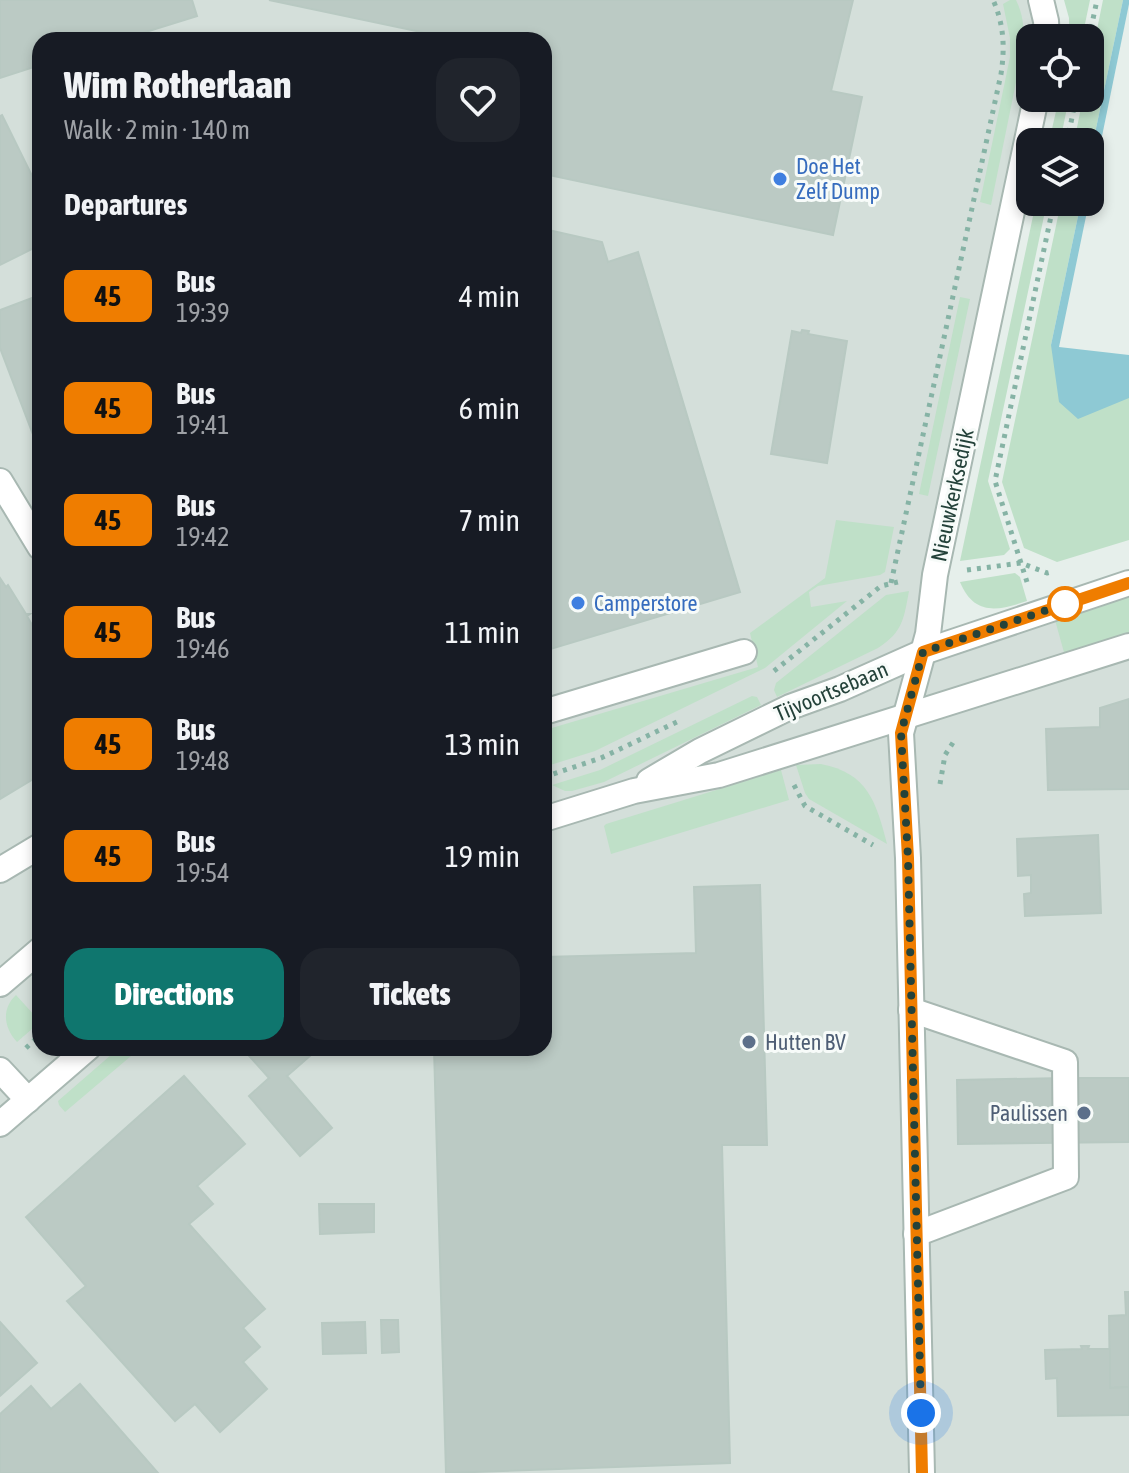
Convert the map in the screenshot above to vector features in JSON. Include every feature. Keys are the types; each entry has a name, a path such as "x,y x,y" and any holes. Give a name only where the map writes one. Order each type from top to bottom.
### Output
{"street":[{"path":"1041,0 1046,24"},
{"name":"Nieuwkerksedijk","path":"922,1473 908,858 901,733 928,634 935,575 1033,112"},
{"path":"0,481 32,534"},
{"name":"Tijvoortsebaan","path":"634,791 700,751 790,707 840,689 923,652 1129,583"},
{"name":"Tijvoortsebaan","path":"552,817 634,791 719,775 1129,646"},
{"path":"552,710 744,652"},
{"path":"0,870 32,851"},
{"path":"0,984 32,957"},
{"path":"911,1010 1065,1062 1066,1177 916,1234"},
{"path":"0,1124 79,1056"},
{"path":"0,1070 28,1100"}],"path":[{"name":"Nieuwkerksedijk","path":"891,583 1001,74 1003,33 993,0"},
{"path":"1092,24 1097,0"},
{"name":"Nieuwkerksedijk","path":"1036,613 995,481 1051,216"},
{"name":"Tijvoortsebaan","path":"773,715 760,682 881,586 1021,563"},
{"path":"552,774 601,758 690,715"},
{"path":"940,794 945,755 954,739 966,731"},
{"path":"786,754 796,791 805,806 877,847"}],"shaded area":[{"path":"0,0 1054,0 1049,24 1016,24 1016,112 1027,112 1024,128 1016,128 1016,166 918,642 1129,588 1129,1473 0,1473"}],"green space":[{"path":"1016,0 1023,24 1016,24 1016,82 991,205 980,202 1010,57 1010,38 1003,4"},
{"path":"1064,0 1090,0 1085,24 1069,24"},
{"path":"1103,0 1123,0 1104,90 1104,24 1098,24"},
{"path":"1056,112 1066,112 1063,128 1052,128"},
{"path":"1080,112 1099,112 1096,128 1077,128"},
{"path":"1033,216 1044,216 988,481 1010,549 1004,555 960,561"},
{"path":"1058,216 1078,216 1051,345 1129,398 1129,540 1057,562 1024,548 1002,482"},
{"path":"960,297 970,299 928,496 919,494"},
{"path":"836,520 894,527 885,572 818,586 809,592 811,607 847,601 765,668 595,751 552,764 552,728 758,667 750,633 825,578"},
{"path":"1015,573 1020,577 1027,601 1006,607 980,606 972,601 960,582"},
{"path":"909,591 901,624 886,642 777,697 774,690 776,683 886,595"},
{"path":"1129,597 1129,635 1065,656 1055,620"},
{"path":"752,696 757,697 761,705 604,782 572,791 552,785 600,770"},
{"path":"821,764 850,774 860,782 874,803 887,844 809,799 796,765"},
{"path":"781,770 789,800 611,854 606,824"},
{"path":"16,995 32,1013 32,1029 17,1042 9,1031 6,1018 11,1000"},
{"path":"110,1056 131,1056 65,1112 58,1101"}],"water":[{"path":"1123,0 1129,0 1104,128 1096,128 1099,112 1104,112 1104,90"},
{"path":"1078,216 1086,216 1059,347 1129,355 1129,398 1078,419 1059,402 1051,345"}],"building":[{"path":"0,0 192,0 197,16 146,32 32,32 32,68 0,78"},
{"path":"269,0 853,0 831,91 862,97 833,235 552,176 552,32 421,32"},
{"path":"0,116 32,176 32,249 0,265"},
{"path":"552,231 602,242 608,262 638,252 740,592 552,649"},
{"path":"32,298 32,432 0,348 0,310"},
{"path":"802,330 809,331 808,334 847,341 827,463 771,454 792,331 801,333"},
{"path":"0,578 26,614 30,614 27,616 32,625 32,780 0,799"},
{"path":"1129,699 1129,789 1048,790 1046,729 1100,727 1100,708"},
{"path":"1098,835 1101,913 1025,916 1024,894 1031,893 1031,875 1018,876 1017,839"},
{"path":"760,885 767,1145 722,1145 730,1463 446,1473 434,1056 552,1056 552,957 696,953 694,887"},
{"path":"249,1056 310,1056 287,1076 332,1128 300,1156 249,1096 269,1078"},
{"path":"184,1076 245,1144 197,1186 213,1204 189,1224 265,1309 243,1328 260,1347 243,1362 267,1389 220,1432 195,1404 175,1421 67,1301 86,1286 26,1217"},
{"path":"1129,1078 1129,1142 958,1144 957,1080"},
{"path":"319,1204 374,1204 374,1232 320,1234"},
{"path":"1125,1292 1129,1292 1129,1387 1110,1388 1109,1316 1126,1315"},
{"path":"381,1320 398,1320 399,1352 382,1353"},
{"path":"0,1322 37,1363 0,1396"},
{"path":"365,1322 366,1353 323,1354 322,1323"},
{"path":"1081,1346 1110,1349 1110,1388 1129,1387 1129,1415 1058,1416 1057,1378 1046,1379 1045,1350 1082,1349"},
{"path":"80,1384 158,1473 0,1473 0,1414 31,1386 51,1409"}],"bus line":[{"name":"45","path":"922,1473 908,858 901,733 923,652 1129,583"}],"place":[{"name":"Doe Het Zelf Dump","path":"780,179"},
{"name":"Camperstore","path":"578,603"},
{"name":"Hutten BV","path":"749,1042"},
{"name":"Paulissen","path":"1084,1113"}],"route":[{"path":"921,1413 908,858 901,733 923,652 1065,604"}]}
